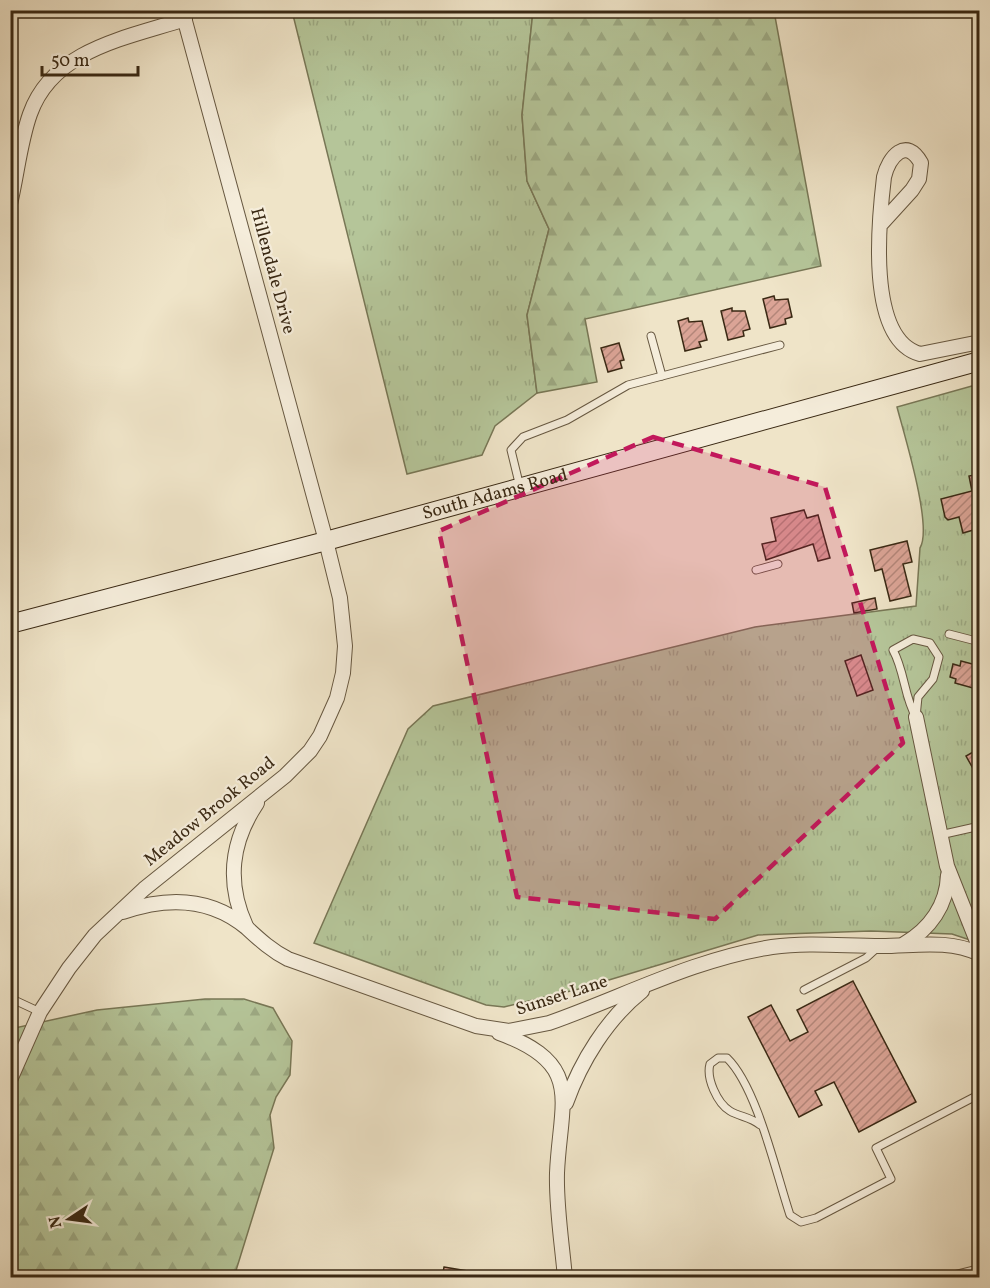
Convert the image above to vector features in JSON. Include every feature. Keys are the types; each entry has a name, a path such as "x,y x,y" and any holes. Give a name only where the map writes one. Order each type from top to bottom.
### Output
{"main road":[{"name":"South Adams Road","path":"10,624 326,541 980,361"}],"street":[{"path":"10,204 30,113 50,80 68,62 103,45 183,15"},
{"name":"Hillendale Drive","path":"183,15 326,541"},
{"path":"881,224 919,179 921,163 913,153 908,151 894,154 887,163 882,194 878,273 886,309 902,342 912,351 924,354 980,342"},
{"name":"Meadow Brook Road","path":"10,1080 40,1012 73,962 113,917 266,792 310,751 327,724 344,663 344,629 326,541"},
{"path":"916,717 947,867 980,949"},
{"name":"Sunset Lane","path":"247,928 235,898 233,864 240,834 266,792"},
{"path":"903,945 920,935 935,916 946,893 947,867"},
{"name":"Sunset Lane","path":"113,917 155,903 186,902 216,909 247,928 267,946 288,959 459,1021 491,1030 518,1030 537,1026 721,958 774,947 822,944 947,945 980,954"},
{"path":"565,1104 585,1061 610,1023 631,999 659,980"},
{"path":"491,1030 519,1041 547,1060 563,1084 565,1104 557,1184 565,1278"},
{"path":"956,1278 980,1272"}],"lane":[{"path":"651,336 662,376"},
{"path":"520,487 511,453 518,440 567,420 621,389 780,345"},
{"path":"980,543 980,553"},
{"path":"756,570 778,564"},
{"path":"949,634 980,642"},
{"path":"913,639 930,643 939,657 933,679 918,697 916,717 911,709 902,670 893,651 913,639"},
{"path":"940,835 980,826"},
{"path":"804,990 866,958 878,946"},
{"path":"10,998 40,1012"},
{"path":"760,1125 752,1118 733,1113 725,1108 710,1080 708,1071 710,1064 718,1058 728,1058 735,1065 751,1097 790,1215 801,1222 816,1218 891,1179 876,1148 980,1094"}],"highlighted area":[{"path":"653,437 825,487 903,743 715,919 517,897 439,531"}],"green space":[{"path":"292,11 533,11 522,115 527,181 549,229 527,315 537,393 495,426 482,455 407,474"},
{"path":"533,11 774,11 821,266 585,319 597,382 537,393 527,315 549,229 527,181 522,115"},
{"path":"979,384 979,943 952,934 871,931 758,935 579,989 504,1007 486,1005 314,943 408,729 433,706 755,627 916,606 923,521 911,458 897,407"},
{"path":"205,999 244,999 273,1008 292,1041 290,1075 276,1097 270,1115 274,1148 234,1277 11,1277 10,1029 97,1010"}],"building":[{"path":"774,296 775,300 788,299 792,317 785,319 786,324 770,328 763,299"},
{"path":"732,308 732,311 745,311 750,329 743,331 744,336 728,340 721,311"},
{"path":"688,318 689,322 702,321 707,340 699,342 701,347 685,351 678,321"},
{"path":"619,343 624,360 620,361 622,368 608,372 601,348"},
{"path":"980,474 980,511 973,513 977,529 963,533 959,517 948,520 945,517 941,499 972,491 969,476"},
{"path":"804,510 807,518 818,515 830,558 818,561 813,544 766,560 762,544 776,541 771,518"},
{"path":"907,541 912,562 903,564 911,596 890,601 882,569 875,571 870,550"},
{"path":"875,598 877,609 854,613 852,603"},
{"path":"861,655 873,690 857,696 845,661"},
{"path":"961,661 980,666 980,690 955,683 956,679 950,677 953,664 960,666"},
{"path":"980,748 980,781 966,756"},
{"path":"853,981 916,1102 859,1132 834,1082 815,1091 822,1105 799,1117 748,1017 771,1005 790,1041 808,1032 797,1010"},
{"path":"444,1267 473,1272 473,1278 442,1278"}]}
